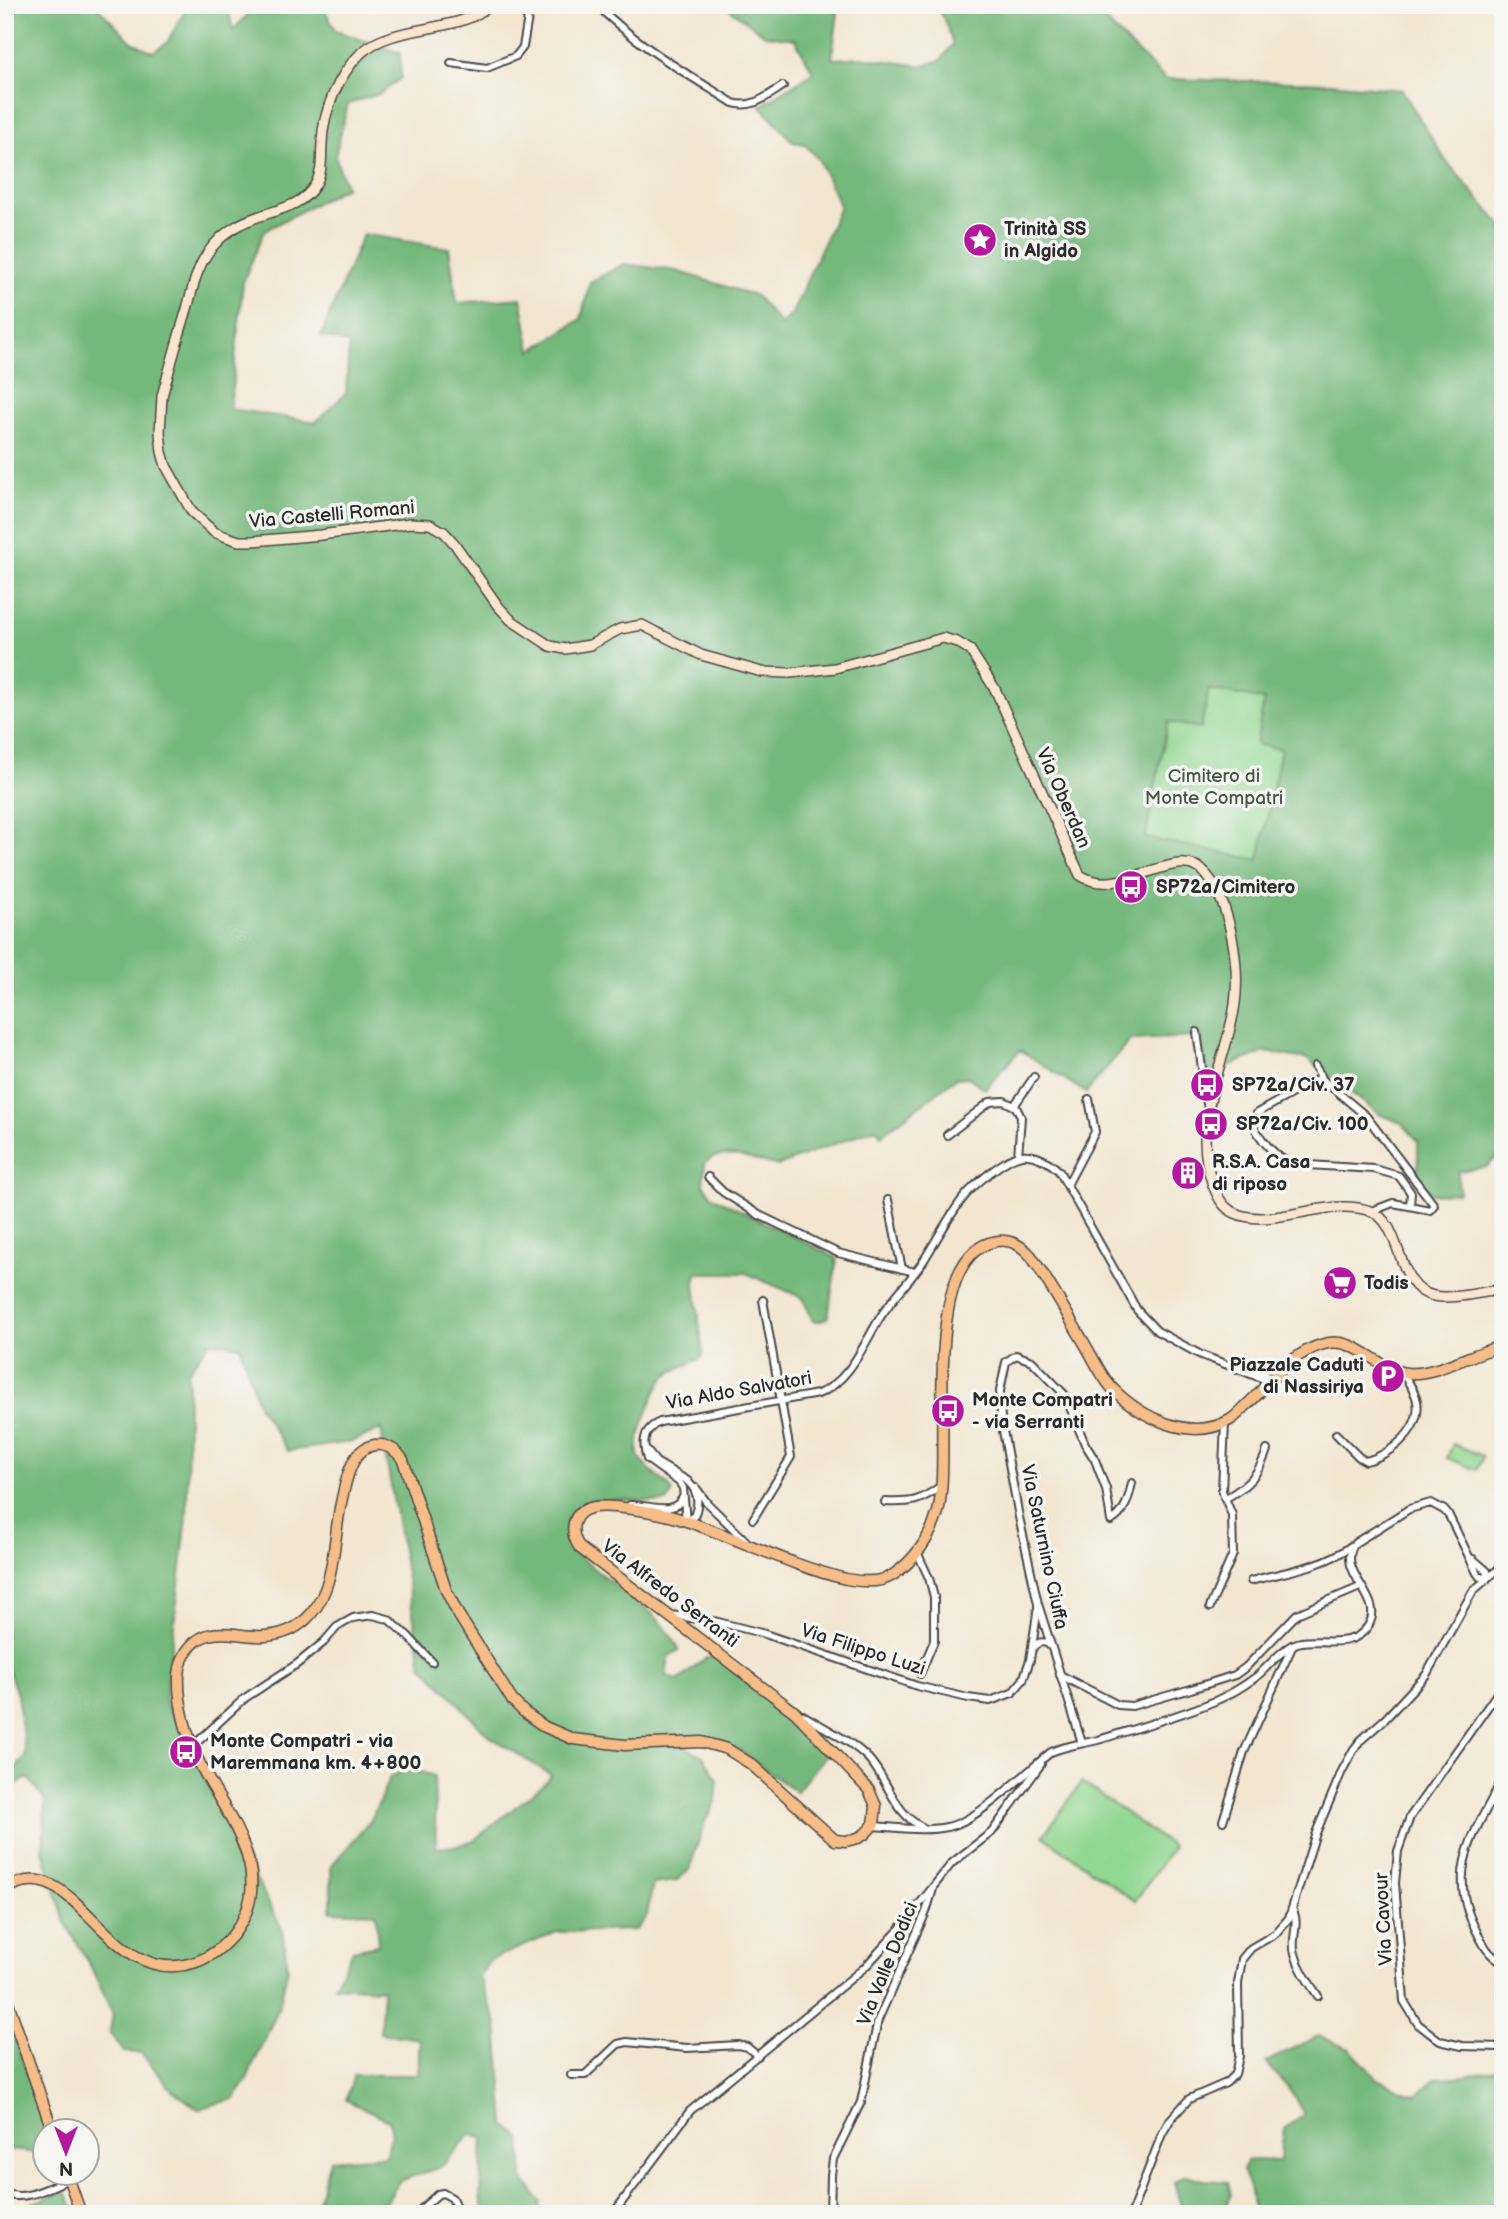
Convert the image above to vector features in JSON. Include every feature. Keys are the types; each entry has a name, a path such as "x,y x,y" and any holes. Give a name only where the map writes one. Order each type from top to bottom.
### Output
{"main road":[{"name":"Via Alfredo Serranti","path":"872,1826 876,1817 876,1806 868,1787 789,1707 582,1550 576,1542 574,1526 580,1513 590,1507 654,1512 846,1579 865,1581 891,1576 918,1552 935,1520 941,1486 943,1354 948,1305 967,1258 980,1246 993,1241 1007,1241 1019,1245 1031,1255 1104,1378 1132,1404 1156,1419 1179,1427 1203,1428 1225,1422"},
{"path":"1225,1422 1239,1413 1289,1363 1321,1344 1339,1343 1361,1350 1402,1373 1429,1372 1472,1354 1503,1346"},
{"path":"5,1890 27,1881 50,1884 67,1894 111,1940 149,1964 166,1967 206,1958 235,1932 244,1915 251,1884 251,1866 243,1842 200,1763 184,1719 179,1688 184,1655 197,1639 205,1634 224,1632 255,1636 275,1635 295,1628 310,1615 327,1585 349,1471 362,1451 379,1445 393,1449 403,1460 448,1595 512,1700 524,1712 552,1731 573,1739 625,1745 702,1742 730,1750 792,1800 831,1838 844,1841 855,1839 863,1836 872,1826"},
{"path":"5,1994 48,2118"},
{"path":"72,2188 81,2214"}],"street":[{"name":"Via Castelli Romani","path":"489,5 470,18 384,39 361,53 341,80 328,110 323,132 321,172 312,190 296,204 262,213 237,226 223,235 206,255 196,277 162,396 162,453 166,466 192,512 214,532 232,539 253,541 321,535 410,523 422,523 437,528 454,543 498,606 512,620 550,646 573,648"},
{"path":"451,63 489,68 516,56 523,47 530,5"},
{"path":"597,5 616,24 649,49 733,103 748,105 759,102 783,86"},
{"name":"Via Oberdan","path":"573,648 590,645 629,626 642,625 701,655 762,672 790,673 835,668 936,639 947,639 965,646 995,689 1080,876 1090,882 1106,884 1186,864 1198,867 1212,884 1229,926 1234,955 1235,987 1232,1017 1207,1106 1204,1127 1206,1159 1219,1199 1229,1210 1252,1218 1331,1207 1372,1211"},
{"path":"1197,1032 1207,1106"},
{"path":"1315,1066 1321,1077 1366,1116 1434,1207 1430,1210 1386,1204 1372,1211 1387,1226 1409,1278 1424,1292 1439,1297 1503,1290"},
{"path":"1014,1105 1034,1077"},
{"path":"1321,1077 1257,1113 1253,1122 1256,1131 1280,1158 1292,1164 1374,1169 1397,1175 1411,1193 1410,1206"},
{"path":"1067,1185 1095,1132 1089,1099"},
{"path":"947,1135 990,1102 1001,1101 1014,1105 1021,1117 1018,1156 1027,1155 1046,1161 1059,1171 1142,1317 1157,1331 1199,1354 1249,1372 1264,1373 1270,1381"},
{"name":"Via Aldo Salvatori","path":"644,1440 649,1428 660,1422 818,1394 839,1381 965,1196 982,1180 1018,1156"},
{"path":"708,1177 723,1192 759,1216 838,1254 915,1272"},
{"path":"888,1200 902,1269"},
{"path":"753,1519 791,1460 763,1300"},
{"name":"Via Saturnino Ciuffa","path":"1082,1743 1038,1604 1001,1420 1000,1391 1006,1362 1016,1355 1032,1361 1065,1395 1103,1479 1111,1521 1123,1511 1132,1483"},
{"path":"1249,1372 1289,1363"},
{"path":"1249,1372 1257,1385 1255,1397"},
{"path":"1336,1434 1366,1461 1406,1437 1417,1405 1415,1395 1402,1373"},
{"path":"1210,1607 1233,1554 1232,1515 1222,1492 1225,1422"},
{"path":"644,1440 647,1459 679,1482 686,1521 694,1516 697,1504 695,1490 686,1480"},
{"path":"644,1440 654,1460 686,1480 735,1532 754,1546"},
{"path":"1226,1498 1243,1489 1255,1477 1266,1450"},
{"path":"885,1502 919,1501 941,1486"},
{"path":"611,1507 640,1505 670,1509 679,1504 683,1495"},
{"path":"1131,2214 1170,2120 1189,2099 1234,2076 1239,2056 1240,1965 1249,1951 1278,1932 1288,1920 1316,1833 1354,1749 1426,1675 1477,1580 1475,1565 1449,1516 1431,1503 1409,1509 1341,1554 1251,1581"},
{"path":"872,1826 927,1829 949,1827 972,1818 1051,1752 1149,1725 1215,1701 1255,1678 1294,1644 1336,1642 1364,1631 1372,1612 1368,1597 1360,1587 1348,1557 1355,1543"},
{"path":"918,1552 934,1597 934,1641 920,1674"},
{"path":"1475,1565 1503,1565"},
{"path":"1475,1565 1487,1571 1487,1578"},
{"path":"1473,1591 1503,1565"},
{"path":"1060,1675 1118,1706 1132,1706 1191,1689 1235,1675 1297,1614 1360,1587"},
{"name":"Via Filippo Luzi","path":"660,1608 677,1617 718,1622 765,1634 917,1686 984,1701 1007,1697 1017,1689 1028,1669 1038,1604"},
{"path":"193,1746 245,1698 297,1664 324,1642 337,1627 354,1618 373,1615 388,1619 432,1662"},
{"path":"1031,1652 1039,1643 1047,1643 1051,1648"},
{"path":"1223,1821 1244,1752 1294,1644"},
{"name":"Via Cavour","path":"1503,1685 1410,1817 1398,1851 1395,1883 1404,2001 1418,2024 1440,2041 1462,2046 1503,2047"},
{"path":"789,1707 865,1755 878,1770 904,1814 927,1829"},
{"path":"613,2214 688,2114 865,1968 956,1859 992,1832 1051,1752"},
{"path":"1503,1778 1469,1842 1463,1864 1462,1883 1471,1920 1487,1952 1503,1963"},
{"name":"Via Valle Dodici","path":"830,2214 833,2159 861,2102 878,2020 926,1912 933,1885"},
{"path":"1292,1909 1297,1920 1294,1939 1297,1958 1318,1996"},
{"path":"571,2075 585,2075 618,2045 627,2042 687,2048 738,2045 745,2046 758,2056"},
{"path":"5,2193 12,2197 27,2196 43,2188"},
{"path":"416,2214 438,2194 443,2193 453,2198 460,2214"}],"green space":[{"path":"5,5 95,5 132,42 153,52 167,43 188,5 227,5 233,30 257,5 322,5 336,31 400,53 401,78 381,93 348,104 335,156 346,187 264,231 243,282 230,409 316,422 346,393 349,344 321,336 363,234 449,248 457,303 521,298 531,351 581,319 590,282 624,264 677,271 756,296 781,325 792,314 840,206 819,160 805,144 793,142 761,106 813,72 795,39 765,35 724,5 823,5 838,12 832,59 861,57 921,66 941,60 953,44 945,21 935,5 1089,5 1165,79 1330,83 1402,90 1446,161 1503,227 1503,1152 1486,1167 1458,1171 1459,1193 1432,1194 1418,1179 1418,1141 1402,1123 1379,1114 1307,1059 1265,1052 1210,1073 1194,1037 1130,1040 1086,1093 1020,1050 985,1089 968,1077 956,1078 881,1135 876,1128 778,1166 725,1155 713,1157 705,1163 703,1184 713,1197 837,1258 828,1317 822,1321 813,1321 803,1298 746,1273 697,1273 695,1283 703,1356 665,1377 651,1404 639,1441 638,1451 642,1462 673,1492 667,1502 609,1499 584,1504 568,1521 566,1536 578,1556 653,1614 672,1637 679,1650 669,1656 666,1676 678,1681 706,1658 717,1657 790,1712 828,1752 796,1792 740,1751 717,1742 675,1742 703,1756 718,1780 716,1801 705,1822 689,1870 676,1881 653,1884 647,1915 636,1930 557,1932 490,1960 479,1977 497,2024 505,2125 521,2138 523,2179 541,2202 539,2214 484,2214 480,2196 483,2138 470,2135 441,2167 399,2181 380,2214 319,2214 316,2208 330,2160 385,2156 392,2135 389,2120 346,2100 354,2075 418,2075 420,2039 380,2033 383,1989 334,1986 353,1950 378,1945 376,1913 331,1911 331,1866 371,1820 390,1777 409,1768 434,1776 436,1848 457,1846 474,1840 542,1786 551,1775 489,1736 422,1665 381,1429 351,1442 288,1451 259,1407 240,1346 210,1342 188,1372 187,1517 165,1701 282,1929 288,1968 278,2010 244,2085 234,2099 198,2109 172,2090 141,2053 124,2052 110,2032 113,2014 90,1965 65,1922 43,1851 45,1801 28,1778 9,1787 11,1774 26,1756 17,1694 5,1661","holes":["1209,689 1264,700 1256,744 1281,749 1259,860 1145,838 1168,722 1201,728"]},
{"name":"Cimitero di Monte Compatri","path":"1209,689 1265,700 1281,749 1259,861 1145,838 1168,722"},
{"path":"1453,1444 1483,1456 1477,1470 1447,1458"},
{"path":"1082,1782 1173,1847 1135,1901 1043,1836"},
{"path":"5,1807 9,1807 10,1861 5,1866"},
{"path":"5,2011 42,2118 32,2118 32,2152 5,2150"},
{"path":"1318,2036 1350,2049 1377,2079 1418,2095 1435,2078 1466,2076 1503,2067 1503,2214 1247,2214 1253,2207 1251,2192 1242,2170 1248,2160 1280,2161 1284,2129 1304,2114 1292,2093 1266,2062"},
{"path":"1185,2175 1228,2182 1231,2195 1223,2214 1183,2214 1174,2182"},
{"path":"65,2191 77,2214 19,2214 22,2207"}],"place":[{"name":"Trinità SS in Algido","path":"980,240"},
{"name":"SP72a/Cimitero","path":"1131,887"},
{"name":"SP72a/Civ. 37","path":"1207,1085"},
{"name":"SP72a/Civ. 100","path":"1211,1124"},
{"name":"R.S.A. Casa di riposo","path":"1188,1173"},
{"name":"Todis","path":"1340,1283"},
{"name":"Piazzale Caduti di Nassiriya","path":"1388,1376"},
{"name":"Monte Compatri - via Serranti","path":"948,1411"},
{"name":"Monte Compatri - via Maremmana km. 4+800","path":"186,1752"}]}
